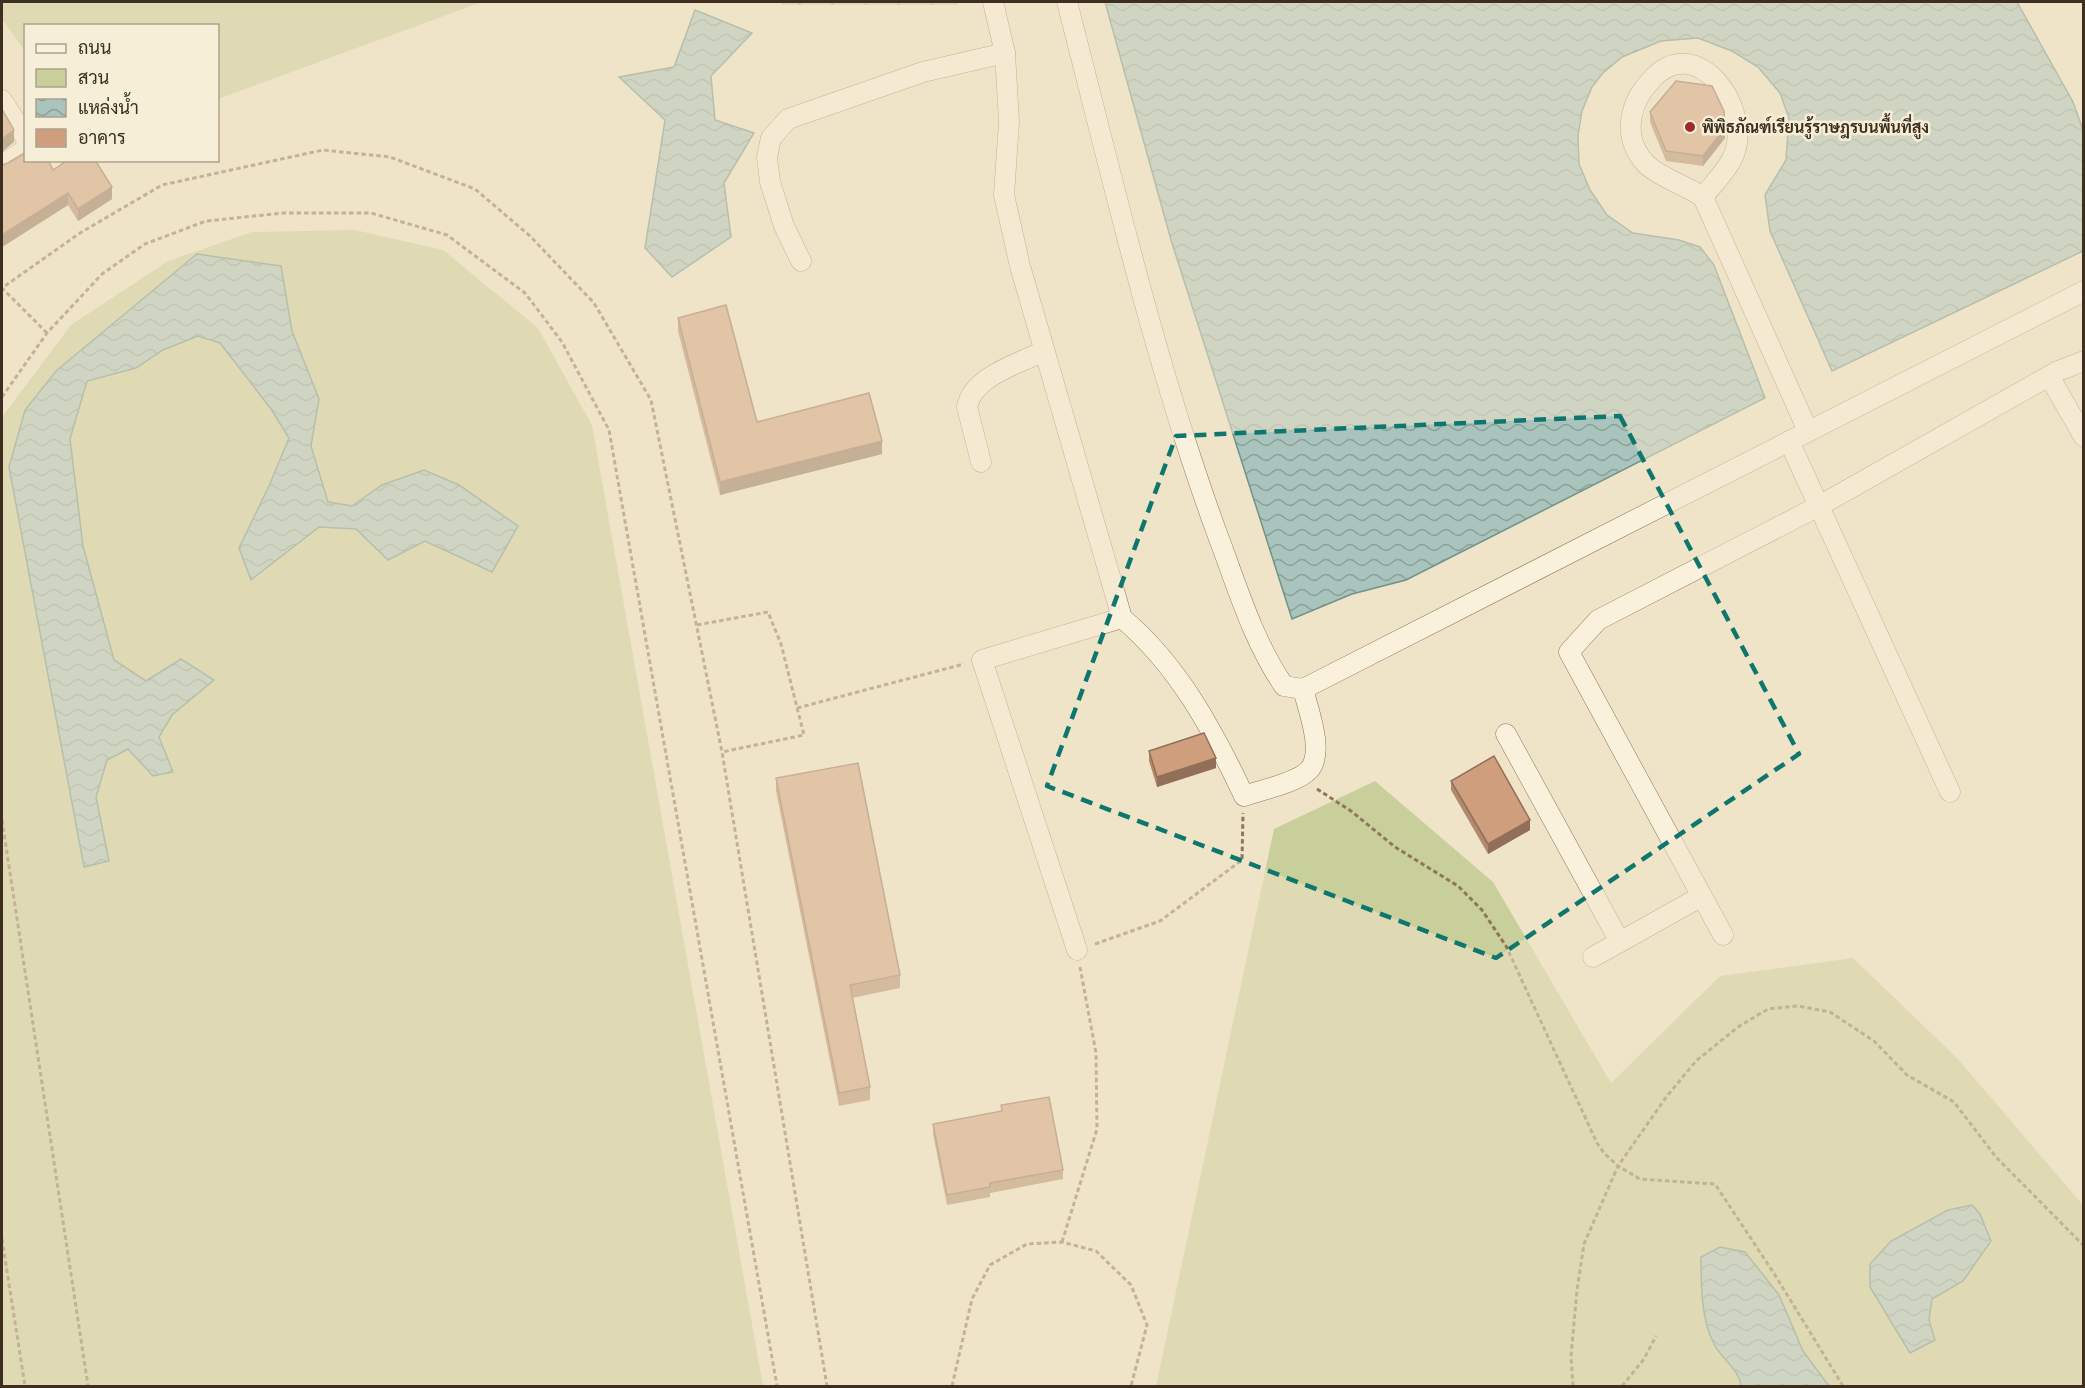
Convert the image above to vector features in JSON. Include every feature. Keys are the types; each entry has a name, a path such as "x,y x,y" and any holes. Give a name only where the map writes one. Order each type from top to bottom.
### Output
{"street":[{"path":"993,2 1005,53 1009,122 1004,195 1020,266 1122,618 1142,634 1179,680 1221,747 1244,796 1299,777 1310,769 1315,758 1315,735 1303,689"},
{"path":"1066,2 1154,337 1204,496 1248,614 1271,667 1284,686 1303,689 2084,291"},
{"path":"801,261 784,226 770,182 767,157 771,138 788,119 922,72 1005,53"},
{"path":"1702,197 1734,156 1738,134 1736,116 1728,95 1717,80 1705,70 1688,65 1672,65 1658,74 1642,91 1634,105 1630,135 1636,151 1646,164 1702,197 1808,431"},
{"path":"2,100 24,135"},
{"path":"2,165 24,149"},
{"path":"981,462 967,407 969,399 982,381 1044,351"},
{"path":"1723,935 1569,652 1598,620 1819,506 2049,376 2084,361"},
{"path":"2049,376 2084,436"},
{"path":"1789,441 1950,792"},
{"path":"1077,950 982,660 1122,618"},
{"path":"1506,734 1620,942"},
{"path":"1593,957 1702,896"}],"path":[{"path":"46,333 2,288 80,232 162,185 322,150 390,157 474,189 530,236 594,303 651,400 722,752 827,1386"},
{"path":"2,397 46,333 102,274 145,244 206,221 284,213 371,213 447,235 525,293 562,342 609,430 777,1386"},
{"path":"697,625 768,612 781,644 804,735 722,752"},
{"path":"797,708 982,660"},
{"path":"1310,769 1317,791 1351,811 1395,848 1458,886 1482,910 1506,946 1604,1154 1618,1166 1640,1179 1715,1184 1775,1275 1843,1386"},
{"path":"1062,1242 1097,1129 1096,1053 1077,950 1160,921 1242,860 1244,796"},
{"path":"2,820 88,1386"},
{"path":"1573,1386 1572,1356 1577,1290 1584,1244 1618,1166 1667,1096 1696,1061 1737,1027 1768,1009 1798,1006 1830,1012 1874,1041 1907,1075 1954,1102 1996,1157 2084,1246"},
{"path":"2,1239 25,1386"},
{"path":"952,1386 972,1299 990,1265 1027,1244 1062,1242 1096,1251 1131,1285 1147,1325 1131,1386"},
{"path":"1622,1386 1644,1359 1656,1336"}],"highlighted area":[{"path":"1620,416 1799,754 1496,958 1047,786 1176,436"}],"green space":[{"path":"2,2 482,2 219,99 219,24 24,24 24,50 2,19"},
{"path":"779,2 958,2 958,5 783,5"},
{"path":"355,230 443,250 538,328 592,425 763,1386 2,1386 2,417 71,325 168,261 252,232"},
{"path":"1375,781 1493,882 1611,1083 1720,976 1853,958 1957,1058 2083,1205 2083,1386 1156,1386 1274,829"}],"water":[{"path":"1105,2 2017,2 2073,102 2083,130 2083,251 1832,371 1770,231 1765,195 1786,160 1789,118 1780,93 1758,67 1732,51 1698,38 1661,41 1622,57 1603,73 1592,87 1582,111 1578,136 1579,164 1590,190 1607,215 1633,233 1679,240 1700,247 1714,265 1765,398 1406,580 1352,594 1292,619 1171,240"},
{"path":"695,10 752,33 711,76 715,120 754,133 724,183 731,237 672,277 645,248 665,120 619,77 674,67"},
{"path":"197,254 281,266 292,331 319,399 311,446 328,502 352,506 382,485 424,470 459,485 518,526 492,572 425,541 388,560 356,529 319,527 251,580 239,548 289,438 271,409 220,343 198,336 163,350 136,368 87,381 70,439 83,546 114,660 146,681 181,659 214,680 172,715 159,737 173,772 153,776 128,749 107,760 96,797 109,861 84,867 9,467 25,410 56,371"},
{"path":"1972,1205 1980,1214 1991,1241 1963,1281 1932,1299 1929,1320 1935,1340 1910,1353 1870,1287 1870,1264 1891,1241 1948,1210"},
{"path":"1720,1247 1745,1252 1779,1295 1803,1351 1829,1386 1741,1386 1734,1369 1717,1350 1704,1313 1701,1257"}],"building":[{"name":"พิพิธภัณฑ์เรียนรู้ราษฎรบนพื้นที่สูง","path":"1676,81 1712,86 1724,111 1725,128 1703,156 1666,151 1650,112"},
{"path":"2,109 14,130 2,139"},
{"path":"24,153 24,162 49,162 53,170 65,162 96,162 112,187 78,209 68,193 2,235 2,165"},
{"path":"726,305 757,422 869,393 882,441 720,482 678,318"},
{"path":"1204,733 1216,758 1157,777 1149,751"},
{"path":"1494,756 1530,820 1488,844 1451,781"},
{"path":"858,763 900,975 850,985 870,1087 839,1093 776,778"},
{"path":"1049,1097 1063,1170 990,1183 990,1187 947,1195 933,1124 1002,1111 1001,1105"}],"place":[{"name":"พิพิธภัณฑ์เรียนรู้ราษฎรบนพื้นที่สูง","path":"1690,127"}]}
